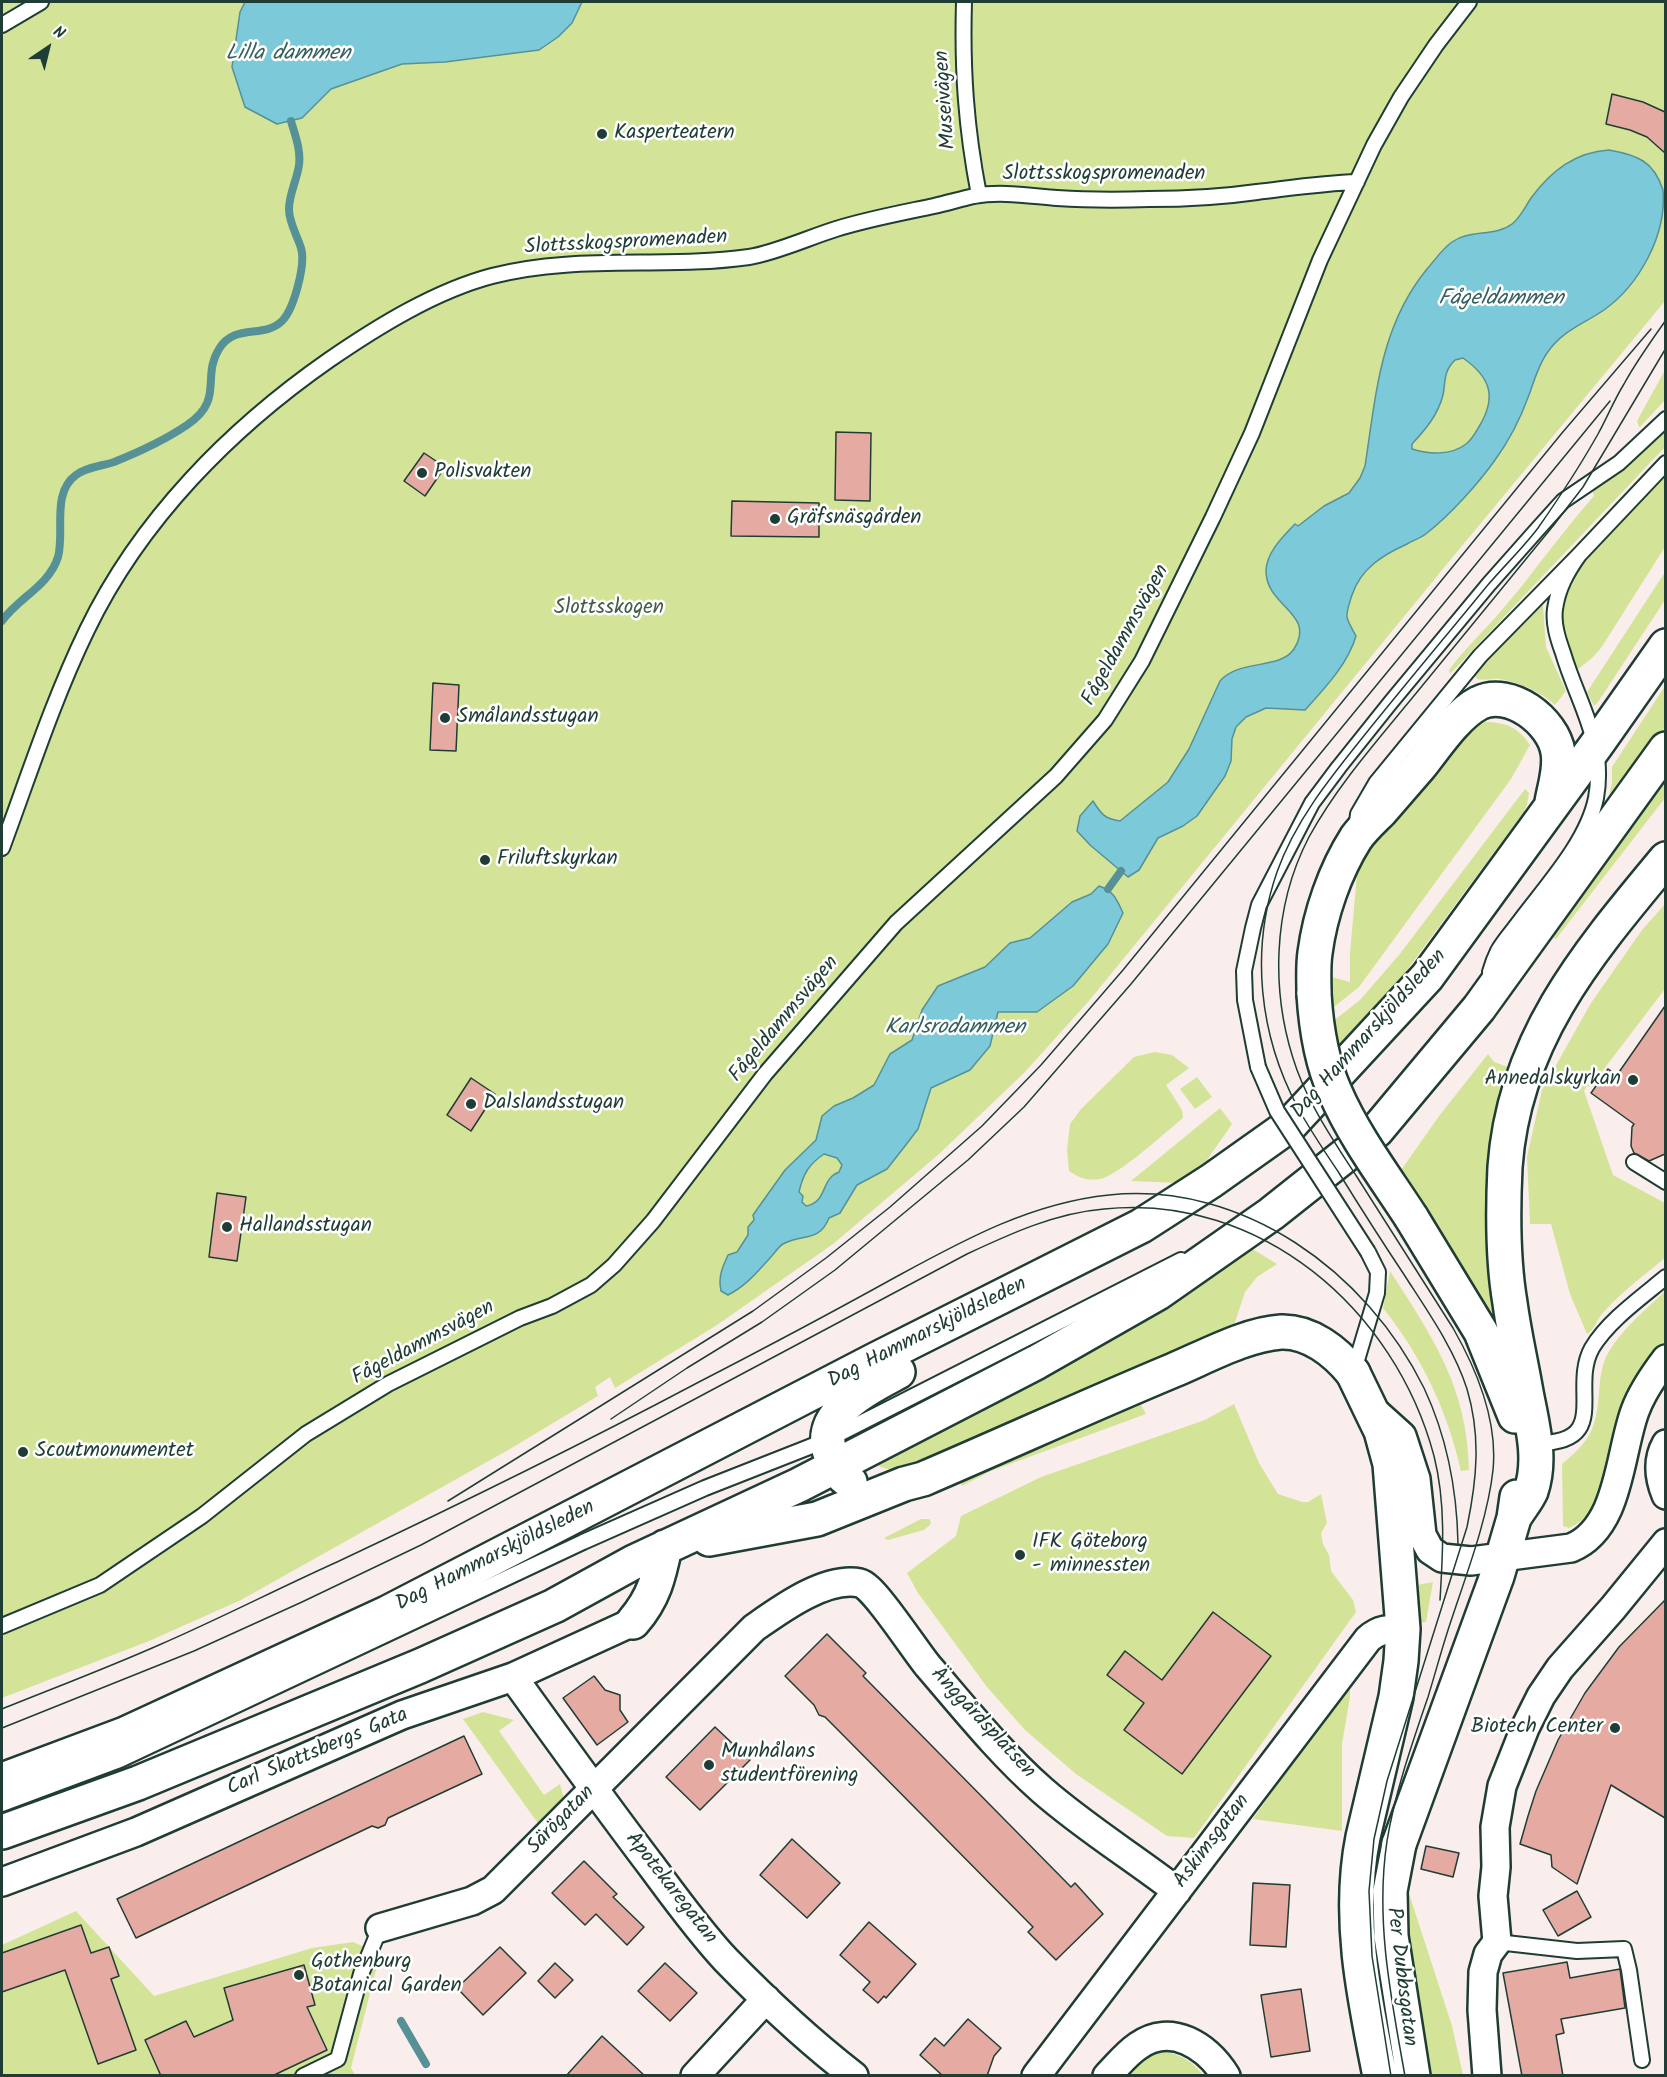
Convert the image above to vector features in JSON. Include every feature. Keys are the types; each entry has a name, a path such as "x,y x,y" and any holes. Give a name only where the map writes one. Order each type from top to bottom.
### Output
{"main road":[{"name":"Dag Hammarskjöldsleden","path":"2,1780 124,1734 387,1613 875,1360 1141,1226 1211,1181 1290,1125 1426,977 1597,744 1665,646"},
{"path":"1528,1443 1481,1332 1365,1147 1334,1092 1320,1044 1314,994 1314,955 1321,922 1339,870 1357,836 1397,793 1458,718 1477,704 1484,701 1503,700 1522,706 1545,726 1556,744 1559,760 1551,806"},
{"path":"2,1832 138,1783 420,1665 554,1606 665,1547 799,1485 831,1453 1036,1362 1158,1293 1271,1215 1377,1130 1479,1008 1665,749"},
{"path":"1528,1443 1509,1300 1505,1235 1505,1166 1514,1111 1532,1051 1566,988 1619,915 1665,859"},
{"path":"904,1484 865,1489 845,1479 831,1453 830,1427 836,1416 846,1404 864,1390 1024,1303 1063,1265"},
{"name":"Per Dubbsgatan","path":"904,1484 923,1479 1148,1381 1255,1338 1281,1332 1302,1335 1333,1352 1353,1373 1381,1431 1390,1464 1403,1629 1396,1696 1359,1856 1356,1892 1358,1945 1365,2002 1380,2076"},
{"name":"Per Dubbsgatan","path":"1413,2076 1391,1936 1390,1891 1399,1844 1503,1557 1514,1518 1528,1443"},
{"path":"665,1547 817,1519 904,1484"},
{"path":"633,1622 643,1611 657,1583 665,1547"}],"street":[{"path":"1372,1409 1402,1436 1416,1479 1422,1535 1430,1550 1442,1558 1471,1561 1571,1548 1583,1543 1603,1520 1613,1495 1635,1411 1649,1381 1665,1359"},
{"path":"1665,1444 1660,1460 1661,1482 1665,1495"},
{"path":"1487,2076 1482,2010 1483,1972 1488,1954 1497,1942 1493,1896 1496,1868 1494,1827 1502,1786 1525,1728 1541,1696 1560,1668 1613,1608 1665,1543"},
{"name":"Särögatan","path":"380,1928 472,1901 493,1890 754,1628 775,1613 816,1590 833,1584 862,1583"},
{"name":"Änggårdsplatsen","path":"862,1583 873,1591 917,1653 996,1745 1043,1790 1080,1821 1177,1891"},
{"name":"Carl Skottsbergs Gata","path":"2,1881 136,1832 402,1715 513,1677 633,1622"},
{"name":"Askimsgatan","path":"1036,2076 1368,1639 1376,1632 1386,1629 1403,1629"},
{"name":"Apotekaregatan","path":"513,1677 593,1789 693,1920 725,1958 765,1999 854,2076"},
{"path":"695,2076 765,1999"},
{"path":"1107,2076 1138,2045 1154,2038 1167,2036 1179,2037 1196,2044 1207,2052 1226,2076"}],"lane":[{"path":"2,25 41,2"},
{"name":"Museivägen","path":"964,2 963,71 971,154 979,195"},
{"path":"1357,182 1374,145 1401,97 1436,45 1469,2"},
{"name":"Slottsskogspromenaden","path":"2,848 50,715 87,629 108,590 140,542 168,506 236,435 275,400 341,351 391,320 489,276 562,265 706,262 754,257 818,234 880,216 979,195 1063,199 1151,199 1236,194 1357,182"},
{"name":"Fågeldammsvägen","path":"2,1626 100,1585 202,1516 306,1434 388,1384 520,1318 579,1293 614,1265 653,1221 765,1074 896,923 1056,777 1105,720 1142,661 1213,517 1262,410 1320,260 1357,182"},
{"path":"1353,1373 1377,1293 1377,1272 1368,1252 1277,1111 1258,1067 1245,1000 1245,971 1252,928 1259,905 1312,803 1384,711 1563,501 1619,463 1665,419"},
{"path":"1357,836 1358,814 1376,783 1480,656 1665,463"},
{"path":"1479,1008 1485,983 1499,950 1569,856 1583,834 1596,799 1597,744 1569,673 1556,632 1555,611 1559,590 1579,555"},
{"path":"1634,1162 1665,1182"},
{"path":"1528,1443 1562,1441 1577,1431 1585,1415 1586,1368 1592,1349 1624,1312 1665,1277"},
{"path":"2,1804 120,1760 583,1542 705,1488 831,1453"},
{"name":"Särögatan","path":"303,2076 338,2059 362,1974 380,1928"},
{"path":"1497,1942 1577,1951 1624,1949 1642,2060"}],"green space":[{"name":"Slottsskogen","path":"2,2 1666,2 1665,301 1088,1002 1025,1072 938,1155 833,1244 717,1325 615,1388 610,1377 595,1387 598,1396 510,1449 241,1600 149,1641 2,1698"},
{"path":"1665,370 1665,400 1639,427 1637,421"},
{"path":"1665,428 1665,447 1450,674 1449,670 1455,662 1513,597 1594,496 1592,489 1633,461"},
{"path":"1665,471 1665,547 1601,648 1577,670 1566,643 1563,626 1564,603 1571,582 1598,541"},
{"path":"1665,572 1665,600 1594,706 1587,692"},
{"path":"1539,603 1543,605 1546,647 1566,691 1555,705 1522,685 1500,679 1477,679 1474,675"},
{"path":"1665,686 1665,727 1611,806 1607,805 1612,783 1612,767"},
{"path":"1485,722 1511,727 1530,745 1511,779 1359,987 1329,1011 1328,976 1350,982 1350,953 1358,863 1458,737"},
{"path":"1665,774 1665,798 1556,939 1550,936 1586,888"},
{"path":"1525,789 1529,793 1523,813 1393,989 1374,1011 1331,1052 1327,1026 1360,1000 1399,955"},
{"path":"1665,904 1665,989 1592,1087 1587,1086 1584,1091 1613,1175 1665,1203 1665,1258 1616,1300 1587,1334 1570,1294 1551,1224 1530,1224 1527,1157 1542,1090 1591,1003 1642,930"},
{"path":"1155,1052 1172,1055 1189,1068 1166,1085 1182,1110 1183,1118 1130,1162 1108,1176 1100,1179 1087,1179 1069,1171 1067,1150 1070,1124 1081,1109 1134,1057"},
{"path":"1488,1054 1494,1062 1511,1068 1490,1142 1489,1288 1493,1311 1490,1316 1397,1176 1439,1116"},
{"path":"1197,1077 1212,1097 1195,1109 1180,1089"},
{"path":"1220,1108 1232,1124 1207,1160 1178,1183 1131,1181"},
{"path":"1251,1248 1277,1264 1257,1277 1245,1292 1234,1325 1219,1334 1064,1398 913,1468 888,1469 874,1463 1171,1298"},
{"path":"1390,1271 1445,1364 1462,1413 1469,1470 1461,1471 1448,1427 1431,1385 1410,1346 1383,1308"},
{"path":"1665,1291 1665,1342 1651,1356 1639,1375 1605,1484 1591,1511 1580,1522 1569,1528 1563,1526 1562,1464 1579,1448 1590,1433 1596,1416 1601,1374 1606,1357 1625,1330"},
{"path":"1140,1403 1146,1414 991,1471 962,1486 959,1480"},
{"path":"1234,1404 1259,1463 1278,1494 1308,1502 1321,1494 1327,1523 1321,1533 1323,1544 1329,1555 1331,1571 1353,1600 1356,1612 1194,1838 1167,1836 1076,1774 1025,1730 987,1687 918,1593 907,1573 956,1536 961,1516 1041,1477 1205,1420"},
{"path":"921,1519 929,1519 931,1522 924,1530 888,1540 884,1538"},
{"path":"1433,1582 1426,1622 1419,1623 1417,1585"},
{"path":"1350,1690 1350,1697 1342,1744 1342,1831 1253,1819 1311,1736"},
{"path":"483,1712 514,1720 499,1731 544,1795 560,1784 564,1799 553,1815 540,1826 463,1719"},
{"path":"1405,1881 1452,2026 1463,2075 1426,2075 1404,1937"},
{"name":"Gothenburg Botanical Garden","path":"76,1911 154,1996 312,1948 353,1942 380,1954 351,2068 355,2075 2,2076 2,1945"},
{"path":"1167,2052 1187,2060 1203,2075 1128,2075 1150,2057"}],"water":[{"name":"Lilla dammen","path":"245,2 582,2 572,23 558,37 539,50 445,62 402,64 331,89 302,118 277,124 245,107 232,67 240,12"},
{"name":"Fågeldammen","path":"1609,150 1643,161 1655,172 1663,190 1660,224 1648,258 1639,273 1617,300 1566,333 1553,345 1539,368 1510,437 1463,499 1427,533 1381,558 1361,577 1347,612 1348,620 1356,636 1347,656 1327,685 1305,710 1266,708 1246,717 1236,727 1232,739 1231,761 1225,776 1197,816 1183,826 1158,838 1139,870 1128,877 1077,831 1080,816 1093,801 1104,815 1120,821 1168,782 1189,749 1220,681 1228,674 1238,670 1279,660 1288,656 1294,649 1299,637 1299,627 1295,618 1273,593 1268,583 1266,570 1269,556 1295,524 1298,526 1324,506 1349,493 1360,478 1365,466 1382,362 1399,314 1411,291 1427,269 1452,242 1459,238 1505,228 1512,224 1539,188 1556,171 1575,159","holes":["1463,358 1485,380 1489,396 1485,415 1472,438 1453,451 1432,453 1412,449 1412,444 1438,409 1451,364"]},
{"name":"Karlsrodammen","path":"1099,886 1108,890 1117,900 1123,913 1108,944 1073,986 1037,1012 998,1012 990,1046 970,1070 931,1088 918,1129 887,1169 857,1185 840,1213 829,1218 820,1231 783,1244 740,1287 728,1295 721,1291 721,1273 728,1255 737,1252 748,1235 748,1227 754,1220 753,1215 785,1170 816,1140 822,1116 834,1106 874,1085 890,1054 912,1040 922,1010 938,986 985,967 1010,943 1030,938 1072,902 1091,894","holes":["824,1154 837,1158 842,1165 839,1172 829,1180 818,1200 806,1206 799,1192 807,1170"]}],"building":[{"path":"1612,94 1643,102 1665,112 1665,153 1647,137 1606,124"},
{"path":"836,432 871,433 870,501 835,500"},
{"name":"Polisvakten","path":"424,453 445,467 425,496 404,481"},
{"name":"Gräfsnäsgården","path":"732,501 819,503 819,537 731,536"},
{"name":"Smålandsstugan","path":"433,683 459,685 456,751 430,750"},
{"name":"Annedalskyrkan","path":"1665,1006 1665,1154 1649,1161 1634,1153 1631,1146 1634,1124 1591,1093 1608,1069 1617,1075"},
{"name":"Dalslandsstugan","path":"471,1078 495,1094 471,1131 447,1115"},
{"name":"Hallandsstugan","path":"217,1193 246,1197 237,1261 209,1257"},
{"name":"Biotech Center","path":"1665,1600 1665,1818 1611,1785 1577,1884 1552,1867 1551,1855 1520,1844 1528,1816 1558,1740 1585,1693 1619,1647"},
{"path":"1213,1612 1271,1656 1182,1774 1124,1730 1144,1703 1107,1675 1125,1651 1162,1680"},
{"path":"827,1634 866,1673 863,1676 1071,1887 1075,1883 1103,1914 1056,1960 1028,1932 1033,1927 825,1717 819,1715 814,1705 785,1676"},
{"path":"594,1676 605,1690 620,1695 620,1710 628,1722 597,1745 563,1698"},
{"path":"715,1727 750,1760 700,1810 666,1777"},
{"path":"464,1736 482,1774 388,1818 385,1825 378,1828 372,1826 136,1938 117,1899"},
{"path":"792,1839 840,1883 807,1918 760,1875"},
{"path":"1426,1846 1459,1853 1453,1877 1421,1869"},
{"path":"584,1861 617,1894 613,1897 644,1927 627,1945 596,1914 585,1925 552,1893"},
{"path":"1253,1883 1290,1885 1286,1947 1250,1945"},
{"path":"1577,1891 1591,1917 1558,1936 1543,1910"},
{"path":"869,1922 916,1964 886,1998 884,1996 878,2003 863,1990 870,1982 840,1955"},
{"path":"81,1925 91,1953 109,1947 119,1976 111,1979 136,2050 98,2064 65,1970 2,1992 2,1953"},
{"path":"500,1947 526,1973 483,2015 457,1988"},
{"path":"1567,1962 1570,1978 1620,1969 1625,2008 1561,2019 1564,2033 1556,2035 1563,2076 1522,2076 1503,1973"},
{"path":"555,1963 573,1980 555,1998 538,1981"},
{"path":"665,1963 697,1993 670,2021 638,1991"},
{"path":"304,1965 315,2005 307,2007 327,2050 272,2076 161,2076 145,2040 186,2021 194,2037 233,2020 224,1988"},
{"path":"1301,1989 1310,2051 1271,2057 1261,1995"},
{"path":"968,2019 1001,2048 994,2056 987,2076 943,2076 920,2055 935,2038 944,2046"},
{"path":"602,2036 645,2076 566,2076"}],"waterway":[{"path":"2,621 16,605 41,584 54,567 60,547 61,502 68,483 80,472 133,454 187,425 206,406 214,360 225,341 241,333 275,326 282,321 291,307 302,264 301,248 289,214 290,198 299,159 291,121"},
{"path":"1108,889 1121,871"},
{"path":"401,2021 426,2064"}],"tram line":[{"path":"1391,2076 1372,1956 1369,1891 1374,1839 1387,1781 1467,1527 1475,1475 1476,1441 1467,1389 1455,1359 1430,1315 1313,1133 1285,1080 1274,1051 1267,1022 1261,962 1263,932 1277,872 1293,835 1314,801 1394,699 1538,528 1584,458 1617,396 1666,320"},
{"path":"448,1501 753,1311 826,1258 890,1207 982,1126 1041,1065 1123,970 1562,433 1651,329"},
{"path":"1405,2076 1386,1959 1383,1900 1387,1841 1404,1768 1482,1526 1493,1470 1494,1451 1484,1396 1462,1344 1316,1112 1297,1070 1282,1012 1279,982 1282,922 1297,864 1309,837 1344,782 1583,487 1666,348"},
{"path":"611,1419 687,1368 762,1322 835,1270 968,1160 1024,1107 1131,984 1610,401"},
{"path":"2,1709 181,1635 473,1497 652,1406 971,1238 1024,1215 1052,1206 1109,1195 1159,1195 1207,1203 1253,1219 1295,1243 1335,1272 1370,1307 1400,1346 1424,1388 1445,1445 1456,1504 1458,1544"},
{"path":"2,1728 194,1651 421,1545 967,1254 1050,1220 1104,1209 1161,1209 1216,1220 1267,1241 1313,1271 1354,1309 1388,1353 1415,1403 1434,1456 1442,1510 1440,1600"}],"place":[{"name":"Kasperteatern","path":"602,134"},
{"name":"Polisvakten","path":"422,473"},
{"name":"Gräfsnäsgården","path":"775,519"},
{"name":"Smålandsstugan","path":"445,718"},
{"name":"Friluftskyrkan","path":"485,860"},
{"name":"Annedalskyrkan","path":"1633,1080"},
{"name":"Dalslandsstugan","path":"471,1104"},
{"name":"Hallandsstugan","path":"227,1227"},
{"name":"Scoutmonumentet","path":"23,1452"},
{"name":"IFK Göteborg - minnessten","path":"1020,1555"},
{"name":"Biotech Center","path":"1615,1728"},
{"name":"Munhålans studentförening","path":"709,1765"},
{"name":"Gothenburg Botanical Garden","path":"299,1975"}]}
